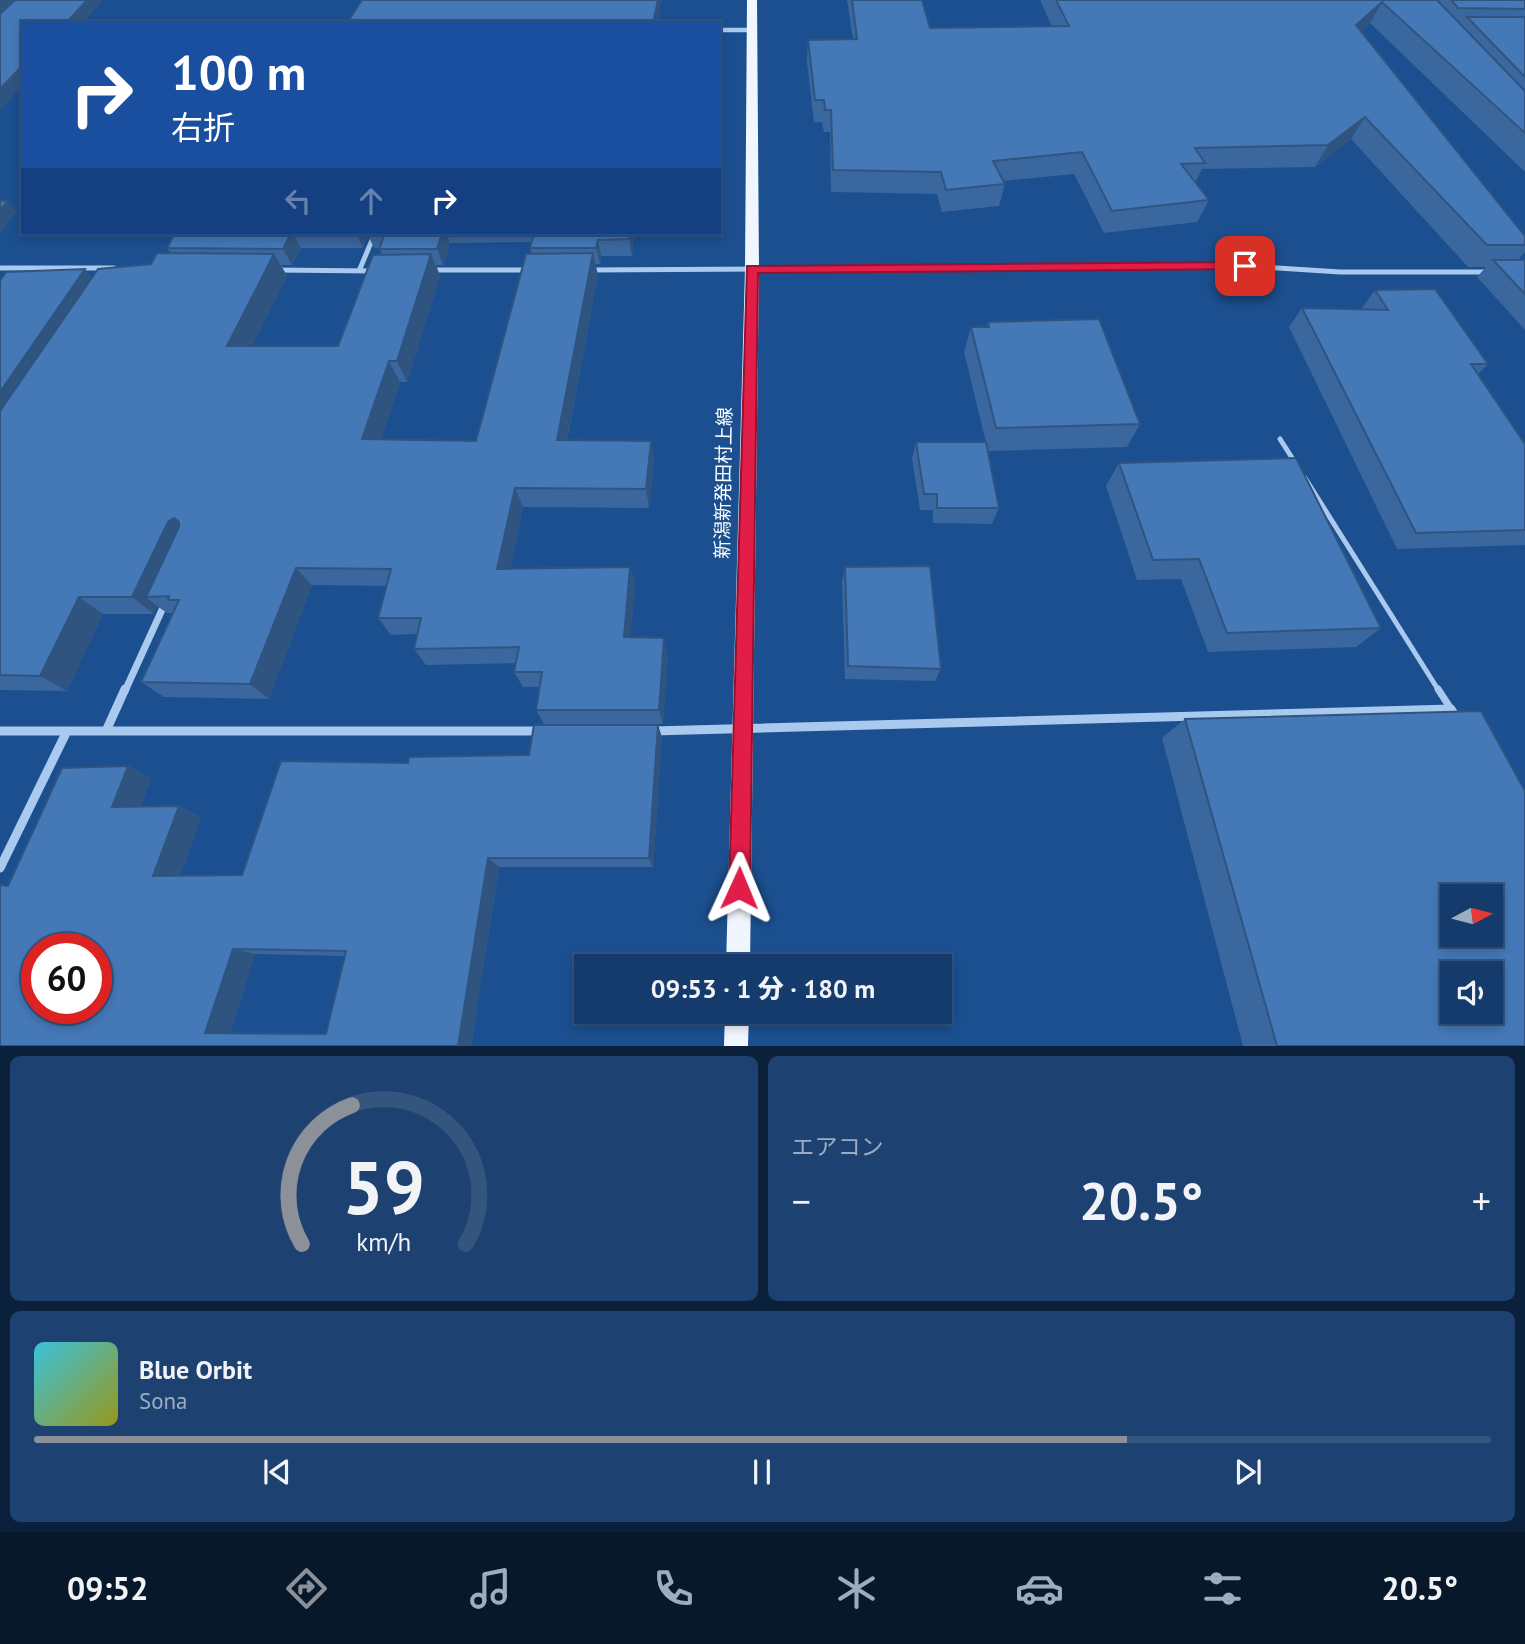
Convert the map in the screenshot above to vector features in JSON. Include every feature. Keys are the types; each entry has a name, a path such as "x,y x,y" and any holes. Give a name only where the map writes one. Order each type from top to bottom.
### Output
{"main road":[{"name":"新潟新発田村上線","path":"738,954 752,269 752,0"},
{"path":"736,1045 737,1024"}],"street":[{"path":"721,30 752,30"},
{"path":"359,271 374,235"},
{"path":"575,270 1245,266 1340,272 1499,272"},
{"path":"0,268 124,268 117,279"},
{"path":"262,270 386,271"},
{"path":"426,270 535,270"},
{"path":"106,731 170,593"},
{"path":"645,731 742,731 1451,709 1464,730"},
{"path":"0,730 548,731"},
{"path":"0,868 67,731"}],"lane":[{"path":"1280,439 1451,709"}],"building":[{"path":"15,0 87,0 69,20 21,21 21,67 0,89 0,14"},
{"path":"362,0 658,0 653,21 348,21"},
{"path":"852,0 922,0 930,28 1069,26 1056,0 1437,0 1525,91 1525,133 1382,2 1356,25 1525,236 1525,245 1487,245 1365,117 1328,145 1195,148 1205,163 1181,164 1209,200 1112,211 1082,152 993,161 1005,184 946,190 941,172 833,170 831,110 825,110 824,100 815,100 808,40 857,39"},
{"path":"1451,0 1525,0 1525,9 1458,8"},
{"path":"1467,17 1525,17 1525,77"},
{"path":"0,201 8,201 0,210"},
{"path":"174,235 290,235 283,249 167,248"},
{"path":"384,235 441,235 437,249 379,249"},
{"path":"533,235 630,235 629,239 598,240 596,248 530,248"},
{"path":"157,253 274,254 227,346 338,346 373,255 431,254 397,361 389,361 362,439 476,441 526,254 593,253 557,440 651,441 646,489 515,488 497,569 630,567 624,637 664,638 659,710 536,710 542,672 514,672 519,647 414,649 421,618 378,618 391,569 296,568 250,684 141,682 179,600 168,600 169,596 146,597 179,527 179,522 174,518 168,522 132,597 79,597 40,676 0,675 0,411 98,269 151,264"},
{"path":"1493,260 1525,260 1525,294"},
{"path":"85,269 0,392 0,281 6,272"},
{"path":"1435,289 1488,364 1471,364 1525,444 1525,530 1416,533 1302,308 1388,310 1375,290"},
{"path":"1099,319 1140,424 996,428 971,327 989,327 988,322"},
{"path":"916,442 986,442 999,508 937,508 937,494 924,494"},
{"path":"1296,458 1381,628 1227,633 1199,559 1153,560 1119,463"},
{"path":"930,566 941,669 848,666 845,567"},
{"path":"1481,711 1525,791 1525,1046 1277,1046 1185,719"},
{"path":"534,725 658,725 649,858 488,858 458,1046 0,1046 0,885 8,886 62,768 128,766 112,807 179,806 153,876 242,875 281,761 408,763 409,757 529,755","holes":["233,949 346,951 326,1034 205,1033"]}],"route":[{"path":"739,888 752,269 1245,266"}]}
